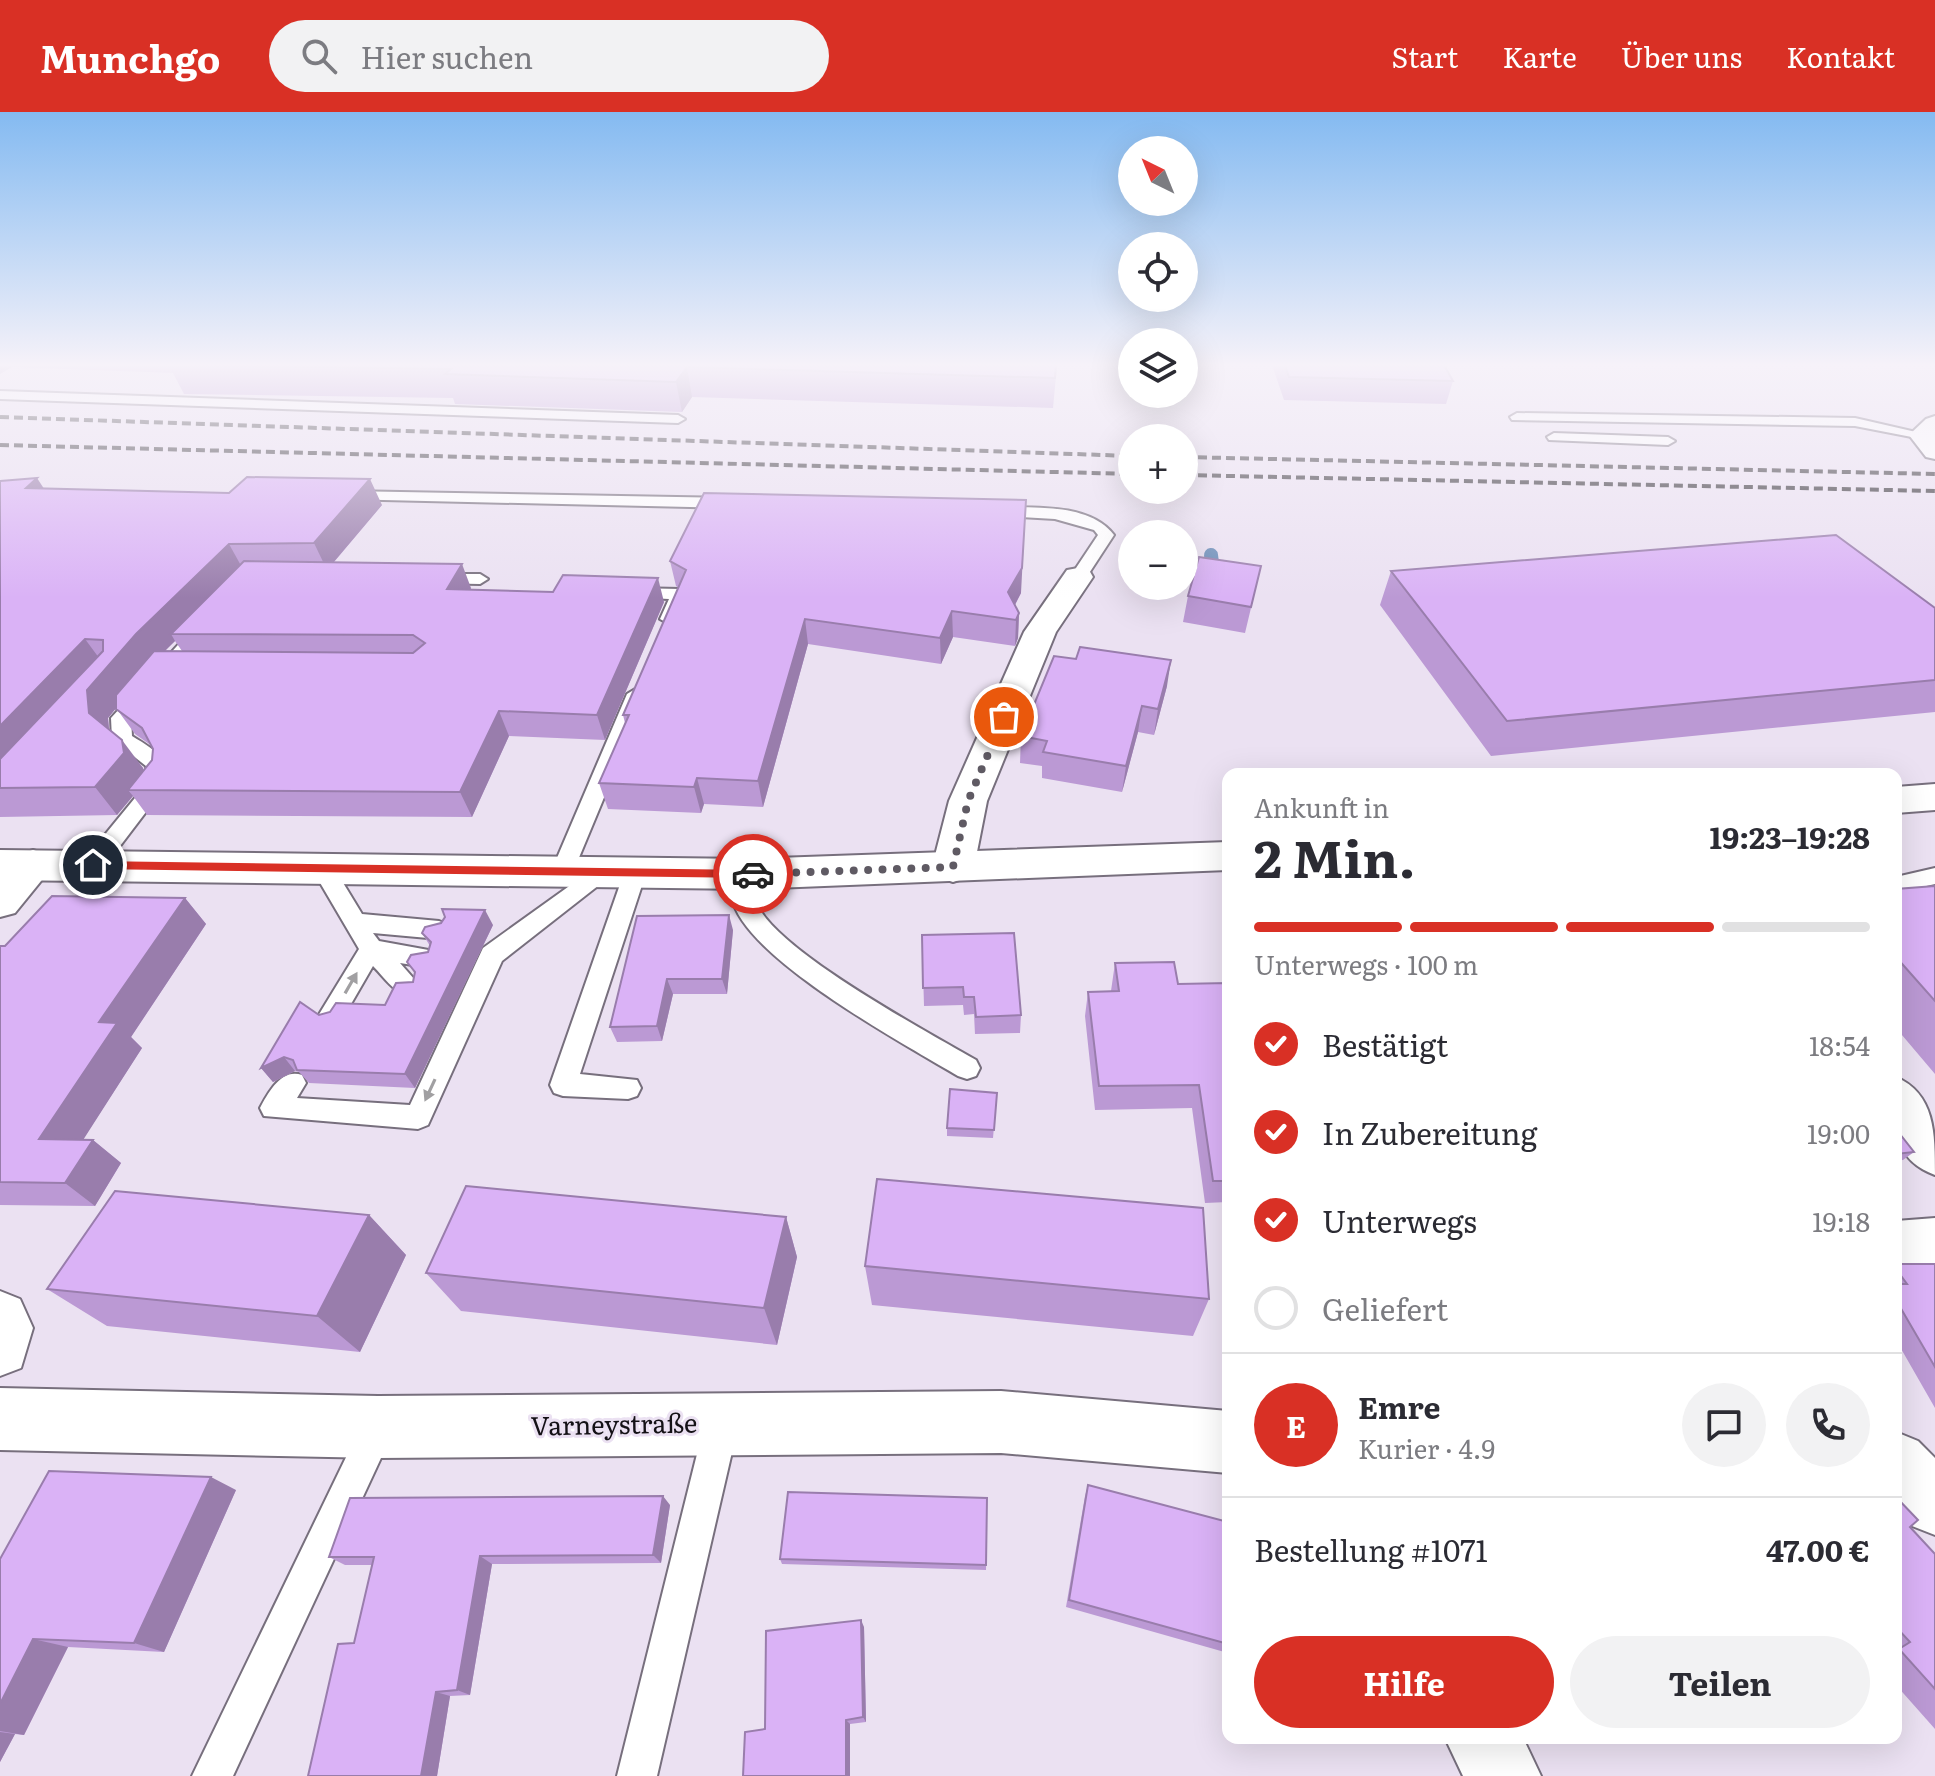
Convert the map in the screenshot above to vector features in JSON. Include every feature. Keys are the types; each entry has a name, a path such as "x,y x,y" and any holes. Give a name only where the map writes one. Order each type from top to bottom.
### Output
{"street":[{"path":"953,867 968,801 1040,632 1078,577"},
{"path":"1902,800 1935,797"},
{"path":"0,902 16,865 748,874 1222,856"},
{"path":"1902,1106 1935,1152"},
{"path":"1902,1247 1935,1244"},
{"path":"0,1319 4,1328 0,1347"},
{"name":"Varneystraße","path":"0,1419 378,1427 1001,1422 1222,1441"},
{"path":"1902,1469 1935,1503"},
{"path":"1485,1744 1504,1776"}],"lane":[{"path":"336,496 749,504"},
{"path":"969,511 1066,516 1098,524 1106,535 1078,577"},
{"path":"420,579 480,579"},
{"path":"607,593 680,594 661,638"},
{"path":"93,865 158,783 161,773 158,764 122,739 119,729 121,718 164,667 219,611"},
{"path":"164,667 194,667"},
{"path":"628,1088 563,1085 599,872 642,681"},
{"path":"323,869 371,949 410,988"},
{"path":"293,1083 274,1108 418,1117 463,1019 486,949 523,931 599,872"},
{"path":"748,874 743,898 753,919 770,939 864,1005 967,1068"},
{"path":"1916,880 1935,901"},
{"path":"355,922 439,930"},
{"path":"371,949 425,958"},
{"path":"331,1016 371,949"},
{"path":"637,1776 721,1424"},
{"path":"212,1776 378,1427"}],"building":[{"path":"247,477 370,479 314,543 229,544 136,634 87,690 89,713 122,740 124,753 95,787 0,788 0,759 103,651 103,640 85,639 0,726 0,481 37,478 26,488 229,493"},
{"path":"704,493 1026,500 1022,568 1008,592 1019,613 1016,620 952,611 940,638 805,619 758,781 697,778 694,787 599,783 629,715 623,715 686,570 670,561"},
{"path":"1836,535 1935,608 1935,680 1507,721 1391,571"},
{"path":"1199,557 1261,566 1251,607 1198,598"},
{"path":"244,561 462,564 447,589 553,592 563,575 658,578 597,715 499,711 460,792 128,790 152,760 153,749 142,728 116,709 116,695 154,651 413,653 425,643 413,635 171,634"},
{"path":"1080,647 1171,660 1158,709 1142,706 1126,766 1043,752 1047,741 1021,736 1054,656 1076,659"},
{"path":"1935,886 1935,1001 1902,964 1902,889"},
{"path":"52,896 185,898 99,1022 117,1023 39,1139 93,1140 65,1183 0,1182 0,946 5,946"},
{"path":"442,909 485,910 405,1074 297,1070 293,1060 284,1057 261,1068 300,1002 319,1015 330,1012 336,1003 385,1005 396,983 413,982 415,972 407,962 411,955 428,952 431,942 422,933 425,927 441,923 445,917"},
{"path":"729,915 722,979 667,979 657,1026 610,1027 637,916"},
{"path":"1014,933 1021,1015 976,1017 974,997 964,997 963,987 923,988 922,935"},
{"path":"1174,962 1178,984 1222,983 1222,1181 1213,1181 1199,1085 1099,1086 1088,992 1119,991 1115,963"},
{"path":"950,1089 997,1093 994,1130 947,1128"},
{"path":"1902,1137 1914,1152 1902,1153"},
{"path":"877,1179 1203,1208 1209,1299 865,1266"},
{"path":"466,1186 786,1217 764,1308 426,1273"},
{"path":"115,1191 369,1215 317,1316 47,1289"},
{"path":"1902,1264 1935,1264 1935,1367 1902,1310 1902,1284 1907,1284 1902,1277"},
{"path":"49,1471 211,1477 134,1643 33,1639 0,1704 0,1559"},
{"path":"1088,1485 1222,1520 1222,1642 1069,1600"},
{"path":"788,1492 987,1498 986,1565 780,1559"},
{"path":"663,1496 653,1555 480,1556 457,1690 436,1692 421,1776 308,1776 338,1644 354,1643 374,1557 329,1557 350,1498"},
{"path":"1902,1503 1918,1520 1910,1527 1935,1554 1935,1689 1902,1652 1902,1647 1910,1642 1902,1633"},
{"path":"861,1620 863,1717 846,1720 846,1776 743,1776 745,1732 765,1729 766,1631"}],"waterway":[{"path":"1211,555 1212,563"}],"railway":[{"path":"745,443 1118,456"},
{"path":"0,445 1118,474"},
{"path":"1198,457 1935,474"},
{"path":"1198,475 1935,491"}],"way so far":[{"path":"753,874 953,867 954,850 968,801 1004,717"}],"route":[{"path":"93,865 753,874"}]}
